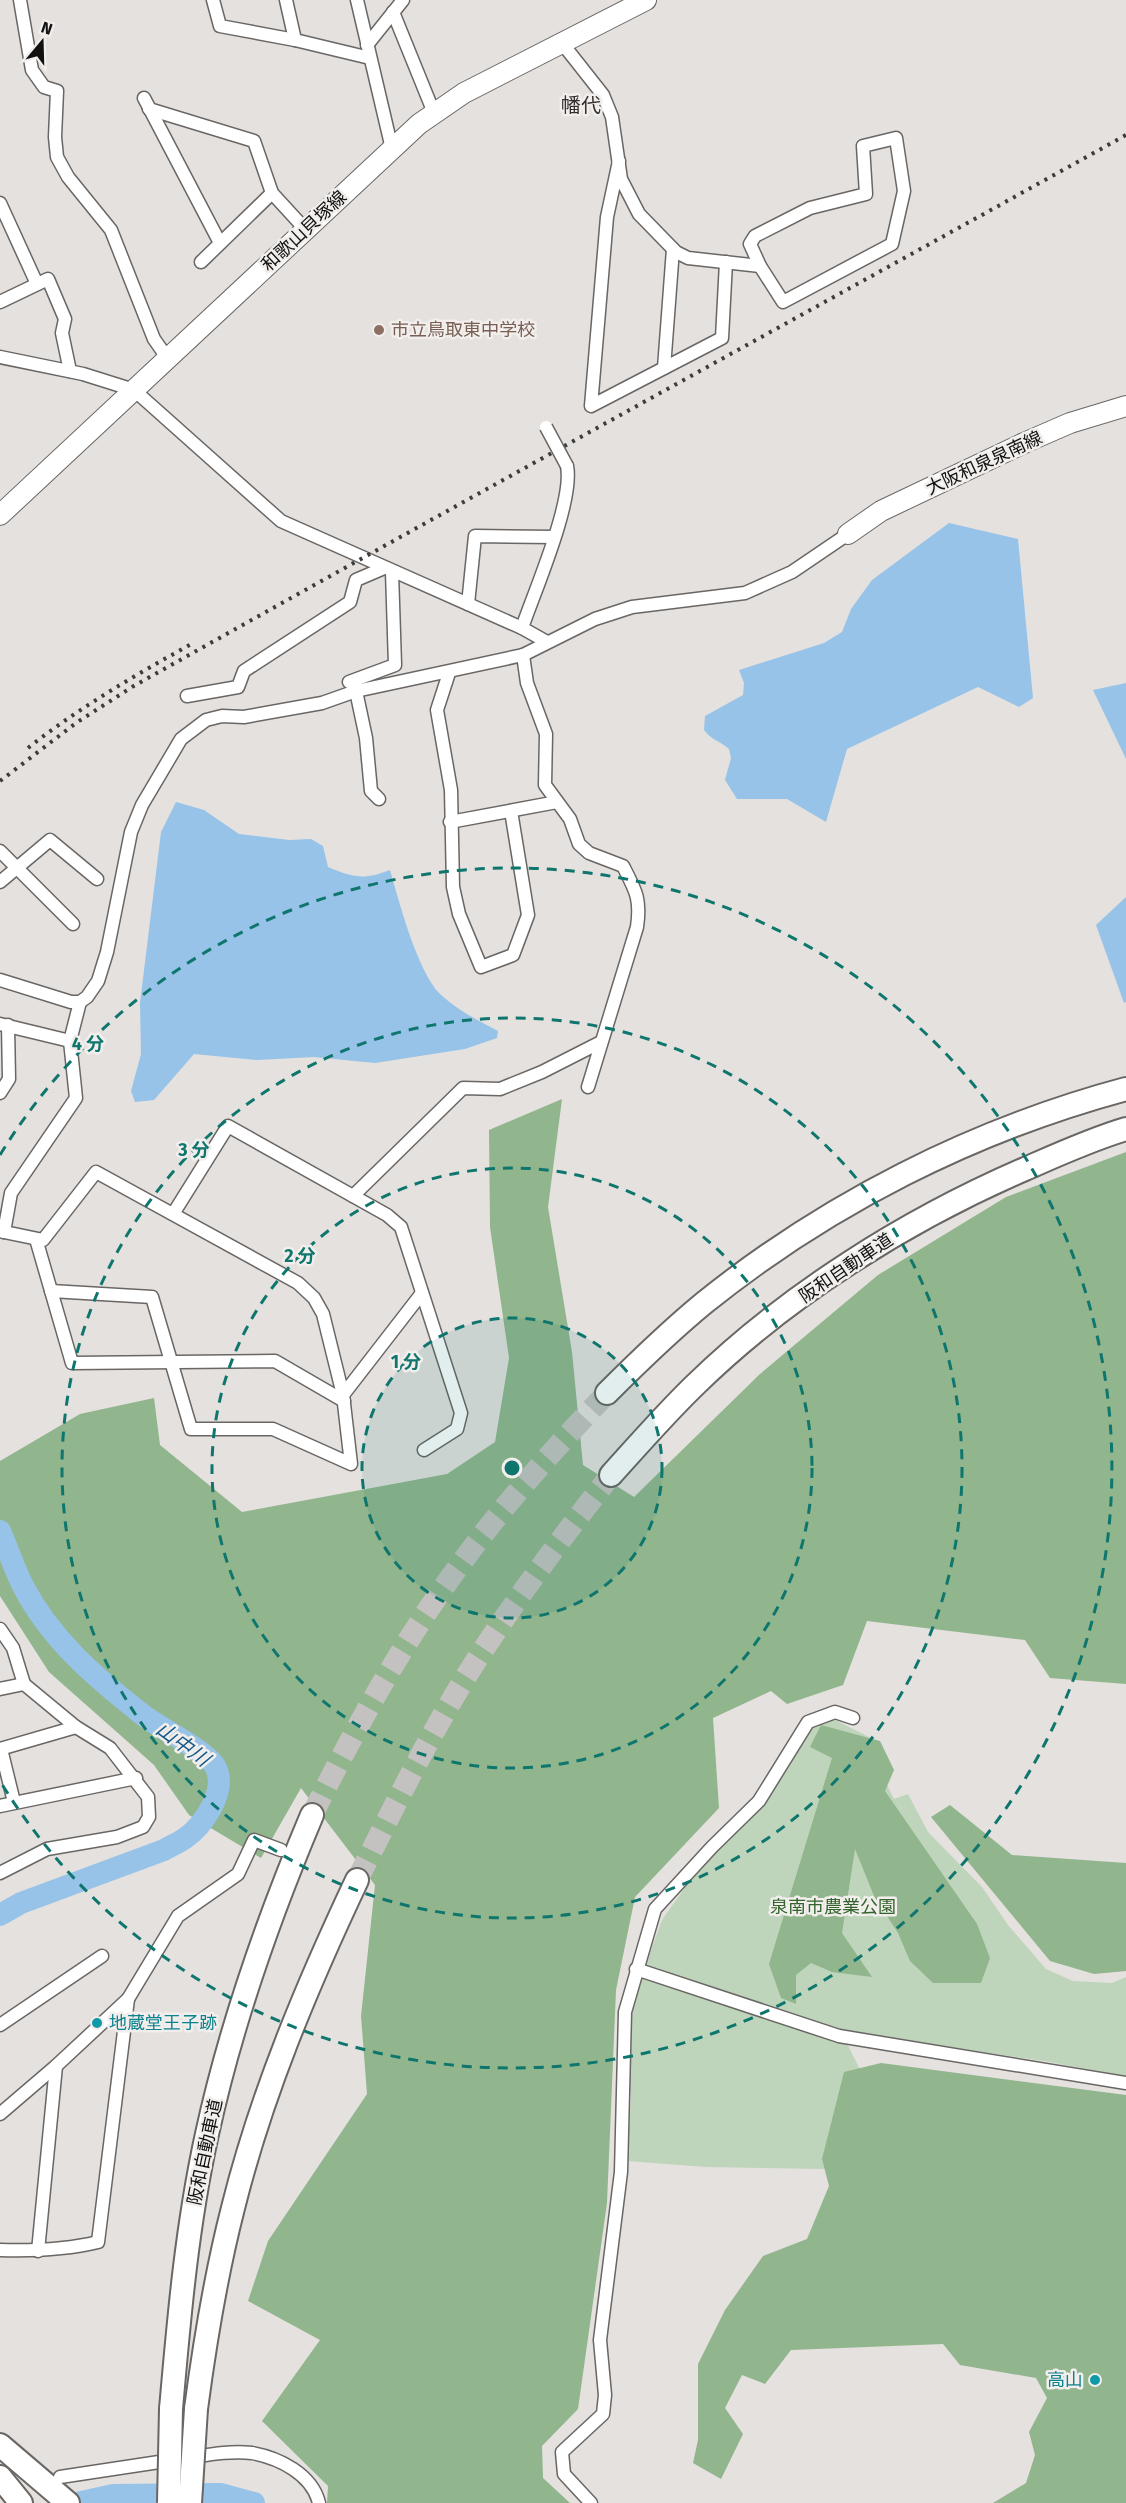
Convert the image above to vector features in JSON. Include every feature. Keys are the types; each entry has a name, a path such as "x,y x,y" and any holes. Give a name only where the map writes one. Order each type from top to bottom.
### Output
{"highway":[{"path":"607,1393 704,1303 764,1259 836,1212 893,1179 960,1147 1037,1116 1126,1089"},
{"name":"阪和自動車道","path":"611,1475 697,1383 778,1316 854,1260 914,1223 984,1186 1126,1129"},
{"name":"阪和自動車道","path":"169,2503 171,2409 182,2294 192,2217 207,2135 250,1975 278,1896 312,1815"},
{"path":"190,2503 196,2409 204,2345 216,2278 233,2206 254,2137 302,2002 357,1880"},
{"path":"0,2445 68,2503"},
{"path":"2,2479 21,2503"}],"main road":[{"name":"和歌山貝塚線","path":"0,515 392,148 434,113 464,93 646,0"},
{"name":"大阪和泉泉南線","path":"848,534 881,511 1024,443 1070,423 1126,406"}],"street":[{"path":"20,0 32,70 44,87 57,91 55,137 57,157 68,177 111,230 154,339 168,359"},
{"path":"213,0 220,26 295,40 370,58"},
{"path":"286,0 295,40"},
{"path":"357,0 392,148"},
{"path":"367,45 403,0"},
{"path":"393,12 434,113"},
{"path":"562,43 603,95 612,117 621,179 639,214 674,249 688,258 760,266"},
{"path":"220,243 147,104 254,141 272,193 305,229"},
{"path":"896,138 904,191 892,244 783,302 760,266 750,244 755,236 810,208 866,194 863,146 896,138"},
{"path":"619,161 607,217 591,406 722,338 726,262"},
{"path":"201,262 272,193"},
{"path":"0,203 37,284"},
{"path":"664,368 674,249"},
{"path":"0,302 48,279 65,319 62,333 70,371"},
{"path":"0,357 70,371 134,390 281,521 522,628 547,642"},
{"path":"522,628 562,514 569,478 567,466 546,428"},
{"path":"353,687 449,673 523,655 616,611 650,604 745,593 792,572 848,534"},
{"path":"468,604 476,536 554,537"},
{"path":"51,1291 152,1298 191,1429 273,1429 351,1464 344,1398 323,1314 314,1298 298,1283 96,1172 43,1240 2,1232 11,1193 76,1098 70,1041 80,1002 91,993 101,971 134,823 146,796 181,739 198,725 214,717 244,717 322,703 395,665 388,570"},
{"path":"187,696 238,687 244,670 350,602 356,580 388,570"},
{"path":"523,655 526,683 546,734 545,785 570,819 579,843 589,853 624,866 636,891 640,907 637,927 588,1087"},
{"path":"449,673 437,710 450,790 455,896 459,914 481,967 513,955 528,915 511,811"},
{"path":"353,687 366,738 371,791 379,799"},
{"path":"450,822 558,802"},
{"path":"0,882 50,840 97,879"},
{"path":"0,851 73,924"},
{"path":"0,980 71,1002 80,1002"},
{"path":"0,1093 9,1079 4,1024 70,1041"},
{"path":"353,1196 463,1088 500,1089 542,1072 601,1042"},
{"path":"173,1214 228,1126 387,1215 401,1227 461,1413 457,1429 424,1450"},
{"path":"36,1239 72,1363 172,1364 275,1361 344,1398"},
{"path":"344,1398 422,1293"},
{"path":"0,1629 14,1648 24,1684 75,1727 110,1748 136,1778 148,1797 149,1817 143,1827 108,1839 47,1849 0,1873"},
{"path":"0,1689 24,1684"},
{"path":"591,2503 564,2474 562,2452 603,2414 605,2395 600,2340 621,2172 625,2013 655,1909 712,1847 759,1801 808,1722 835,1712 853,1718"},
{"path":"14,1803 1,1749 75,1727"},
{"path":"0,1806 136,1778"},
{"path":"0,2114 128,1999 178,1916 238,1874 254,1840 281,1850"},
{"path":"0,2025 102,1956"},
{"path":"636,1969 839,2036 1126,2084"},
{"path":"0,2250 38,2251 78,2247 98,2242 128,1999"},
{"path":"38,2251 56,2066"},
{"path":"60,2477 217,2454 250,2453 271,2458 293,2469 307,2482 319,2503"}],"green space":[{"path":"562,1099 548,1207 572,1352 583,1465 634,1497 760,1374 878,1275 1006,1197 1126,1152 1126,1684 1050,1678 1025,1640 867,1621 843,1685 787,1704 771,1691 713,1718 719,1808 635,1897 616,1990 607,2203 578,2409 542,2446 543,2478 570,2503 327,2503 328,2486 262,2421 320,2340 248,2301 268,2241 367,2094 361,2016 375,1885 301,1788 261,1858 189,1815 154,1765 49,1672 0,1596 0,1461 80,1414 154,1398 160,1445 242,1512 447,1474 495,1442 509,1358 490,1227 489,1130"},
{"name":"泉南市農業公園","path":"829,1717 873,1739 884,1779 894,1799 908,1794 928,1832 982,1887 1008,1925 1046,1969 1073,1981 1112,1983 1126,1977 1126,2077 1050,2062 841,2031 863,2076 834,2168 706,2167 627,2161 631,2098 630,2015 636,1991 662,1920 693,1876 813,1723"},
{"path":"821,1725 880,1741 894,1770 885,1791 977,1924 990,1958 981,1983 933,1983 910,1961 898,1933 874,1896 855,1849 842,1933 872,1977 832,1972 811,1963 796,1975 796,2004 781,1998 769,1964 832,1758 810,1747"},
{"path":"950,1805 1012,1855 1126,1863 1126,1971 1094,1974 1050,1961 931,1817"},
{"path":"881,2063 1126,2095 1126,2503 993,2503 1026,2483 1035,2455 1029,2432 1047,2398 1036,2378 960,2365 943,2344 791,2350 765,2384 742,2375 725,2408 743,2434 721,2479 693,2463 698,2440 698,2364 725,2310 763,2256 807,2239 829,2186 822,2159 844,2072"}],"water":[{"path":"949,523 1018,539 1033,698 1019,707 978,687 847,749 826,822 787,799 737,799 725,780 731,758 729,749 704,730 705,716 743,695 744,683 739,670 824,643 842,632 851,609 872,580"},
{"path":"1126,683 1126,759 1093,690"},
{"path":"176,802 204,810 239,834 289,840 311,839 323,846 328,867 345,874 366,876 390,870 416,953 432,983 440,994 453,1005 498,1031 497,1038 465,1049 375,1063 314,1057 257,1060 194,1054 154,1100 135,1102 131,1091 141,1054 140,1003 161,832"},
{"path":"1126,897 1126,1002 1124,1003 1096,925"}],"waterway":[{"name":"山中川","path":"0,1531 34,1606 61,1641 108,1687 143,1715 203,1754 216,1768 219,1777 216,1798 211,1808 199,1826 182,1840 164,1850 21,1903 0,1915"},
{"name":"山中川","path":"77,2503 113,2495 220,2494 254,2503"}],"tunnel":[{"path":"312,1815 381,1685 440,1592 514,1496 607,1393"},
{"path":"357,1880 426,1746 472,1667 539,1569 611,1475"}],"railway":[{"path":"0,781 76,723 132,687 1126,135"},
{"path":"28,748 109,692 195,642"}],"place":[{"name":"市立鳥取東中学校","path":"379,330"},
{"name":"地蔵堂王子跡","path":"97,2023"},
{"name":"高山","path":"1095,2380"}],"district":[{"name":"幡代","path":"581,105"}]}
